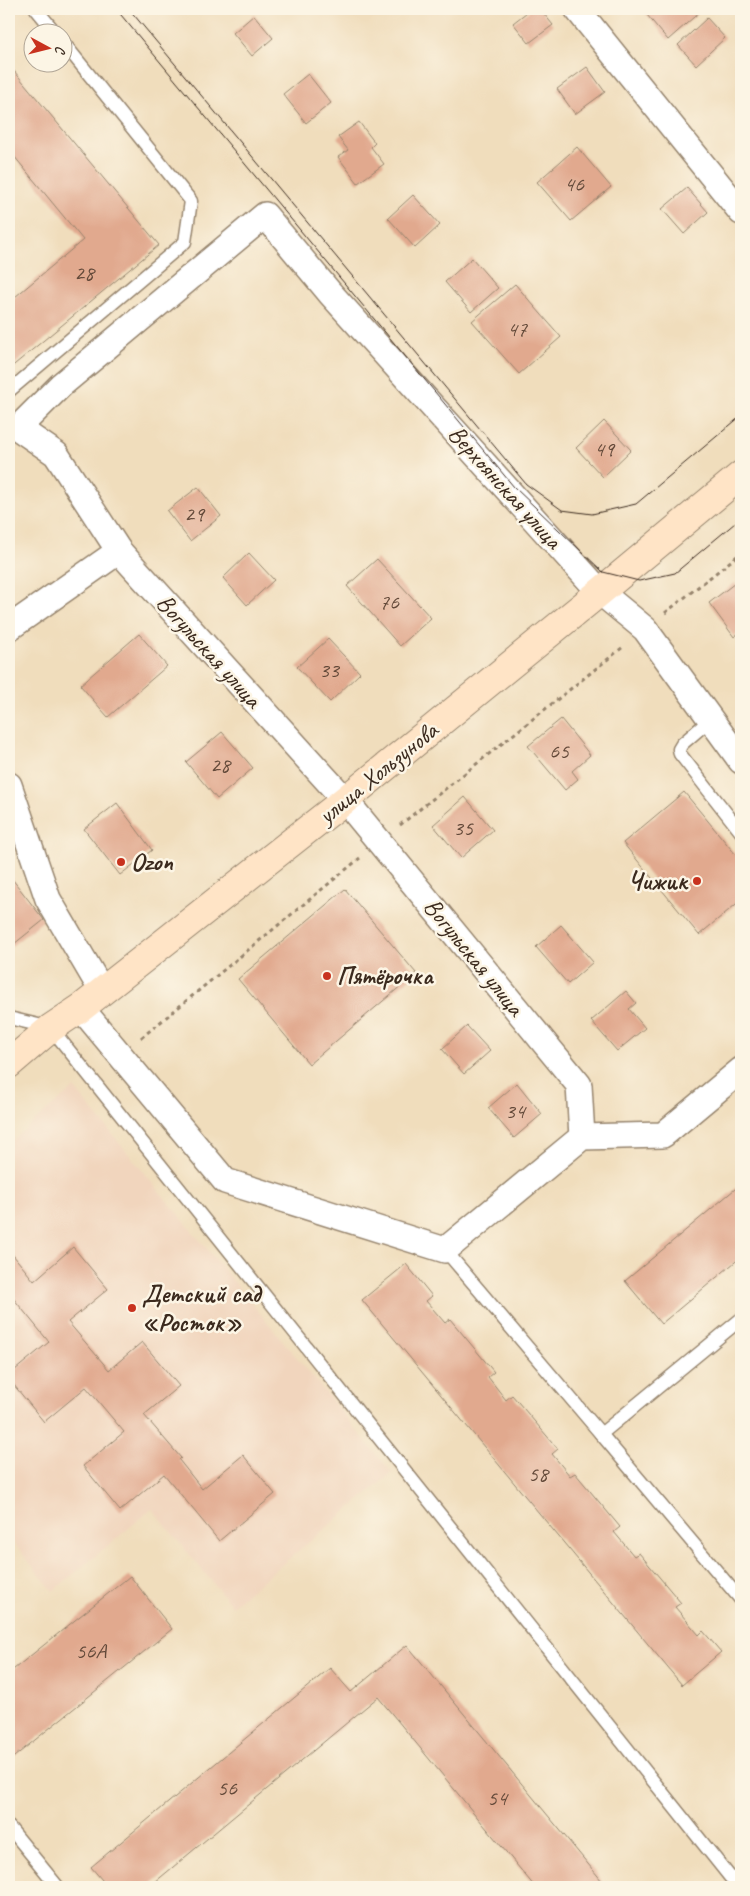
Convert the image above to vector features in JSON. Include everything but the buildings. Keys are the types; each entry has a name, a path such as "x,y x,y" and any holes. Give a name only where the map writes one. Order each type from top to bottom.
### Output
{"street":[{"path":"577,9 741,212"},
{"name":"Вогульская улица","path":"265,215 61,385 14,432 56,454 119,551 345,800 579,1085 582,1138"},
{"name":"Верхоянская улица","path":"265,215 330,294 600,592 645,629 741,762"},
{"name":"улица Хользунова","path":"9,1064 51,1028 92,999 345,800 741,476"},
{"path":"9,628 119,551"},
{"path":"9,785 48,899 92,999 120,1054 225,1181 445,1250 582,1138 663,1135 741,1070"}],"lane":[{"path":"36,9 47,22"},
{"path":"9,392 185,242 191,201 72,54"},
{"path":"711,719 682,744 679,749 680,754 741,832"},
{"path":"9,1018 51,1028 738,1887"},
{"path":"445,1250 741,1600"},
{"path":"601,1434 741,1319"},
{"path":"9,1827 58,1887"}],"path":[{"path":"120,1054 379,842 741,553"}],"shaded area":[{"name":"Детский сад «Росток»","path":"74,1088 392,1473 232,1606 152,1509 53,1591 9,1537 9,1143"}],"tram line":[{"path":"116,9 514,487 603,572 639,581 675,573 741,518"},
{"path":"129,9 526,484 562,510 592,514 636,504 741,416"}],"place":[{"name":"Ozon","path":"121,862"},
{"name":"Чижик","path":"697,881"},
{"name":"Пятёрочка","path":"327,976"},
{"name":"Детский сад «Росток»","path":"132,1308"}]}
